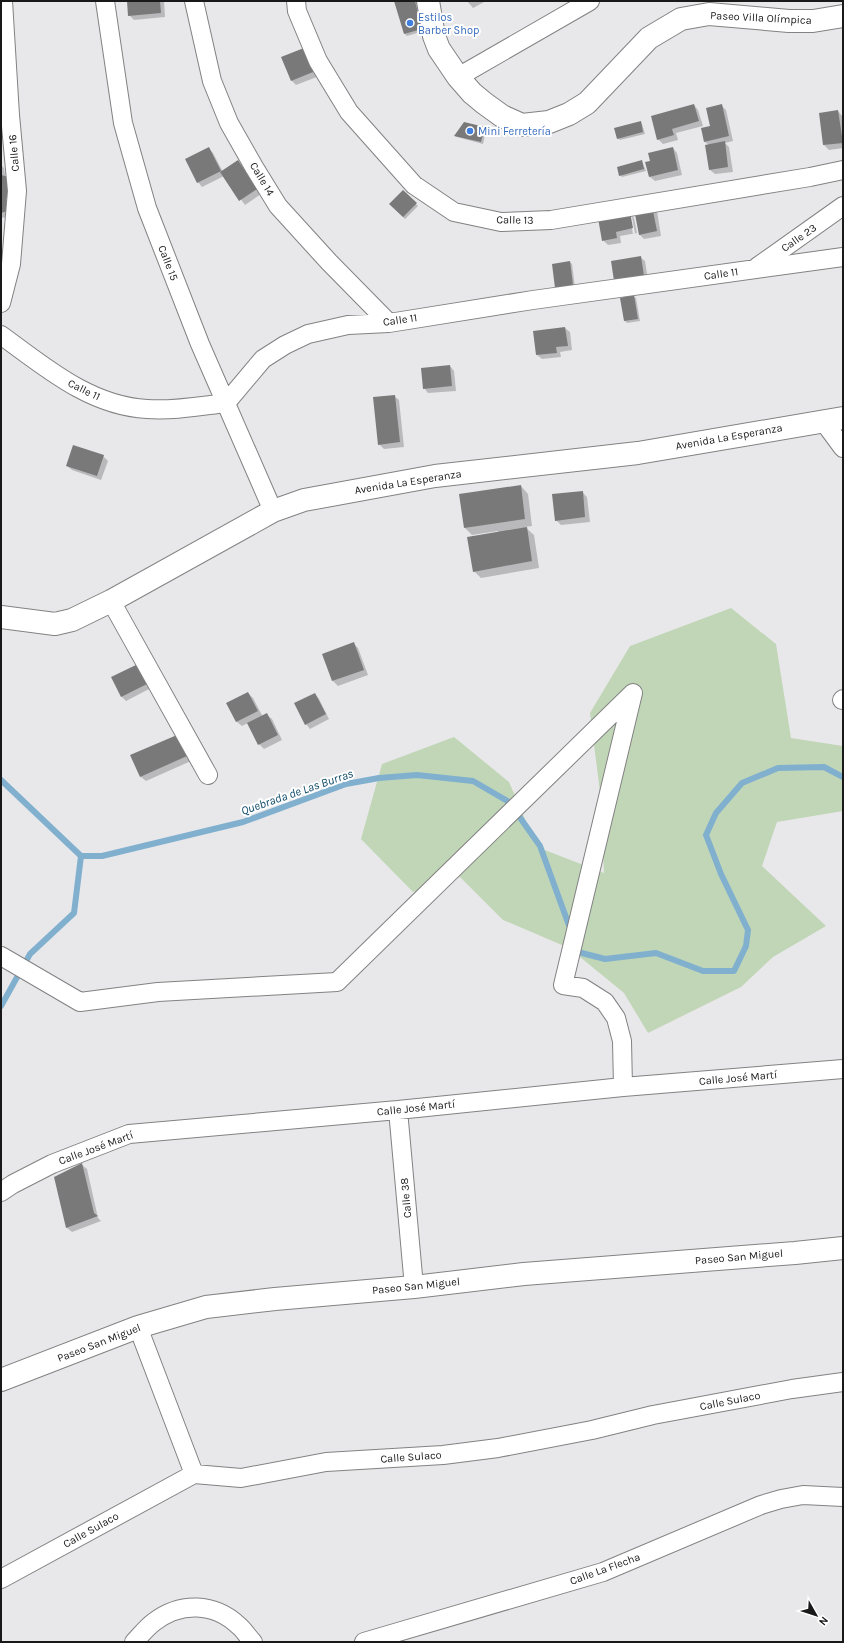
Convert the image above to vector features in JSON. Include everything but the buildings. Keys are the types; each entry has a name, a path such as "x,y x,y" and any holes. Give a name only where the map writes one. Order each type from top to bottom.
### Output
{"street":[{"name":"Calle 16","path":"1,303 11,264 17,191 5,103 3,1"},
{"name":"Calle 15","path":"105,1 123,123 147,208 200,344 273,511"},
{"name":"Calle 14","path":"194,1 212,81 230,123 254,167 278,206 329,262 389,323"},
{"name":"Calle 13","path":"296,1 298,11 318,61 349,112 414,185 454,212 501,222 551,220 810,177 843,170"},
{"name":"Paseo Villa Olímpica","path":"428,1 436,43 458,77 472,93 502,116 512,122 522,125 549,122 569,114 587,102 649,38 681,19 709,14 789,21 813,21 843,16"},
{"path":"458,77 590,1"},
{"name":"Calle 23","path":"754,269 843,206"},
{"name":"Calle 11","path":"1,335 66,381 94,397 146,409 173,409 226,403 263,359 285,345 308,334 348,326 389,323 533,300 843,257"},
{"path":"833,419 843,448"},
{"name":"Avenida La Esperanza","path":"1,617 54,624 72,620 111,601 273,511 304,500 435,476 638,453 833,419"},
{"path":"111,601 208,775"},
{"path":"1,956 80,1002 158,992 337,982 633,693 563,985 583,988 605,1002 616,1018 622,1041 624,1087"},
{"name":"Calle José Martí","path":"1,1192 13,1184 52,1164 129,1134 398,1110 624,1087 843,1069"},
{"name":"Calle 38","path":"398,1110 414,1287"},
{"name":"Paseo San Miguel","path":"1,1380 138,1327 206,1307 275,1299 414,1287 524,1274 787,1254 843,1248"},
{"path":"138,1327 194,1474"},
{"name":"Calle Sulaco","path":"1,1579 194,1474 241,1478 326,1462 443,1455 498,1448 592,1430 653,1415 792,1389 843,1382"},
{"name":"Calle La Flecha","path":"364,1642 603,1572 761,1505 781,1499 803,1495 843,1496"},
{"path":"134,1642 154,1622 179,1608 206,1608 223,1615 238,1625 253,1642"}],"green space":[{"path":"731,608 776,644 791,738 843,746 843,811 777,822 762,866 826,926 773,957 741,987 648,1033 624,993 569,948 503,920 460,877 413,892 361,839 382,764 454,737 509,782 537,847 604,873 600,792 590,713 630,646"}],"waterway":[{"name":"Quebrada de Las Burras","path":"577,948 578,952 605,959 656,953 703,971 734,971 746,946 748,930 721,874 706,835 716,813 742,783 778,768 824,767 843,777"},
{"name":"Quebrada de Las Burras","path":"1,780 81,856 102,856 243,822 346,784 379,778 417,775 473,781 509,802 540,846 571,931"},
{"path":"1,1006 30,954 74,913 81,856"}],"place":[{"name":"Estilos Barber Shop","path":"410,23"},
{"name":"Mini Ferretería","path":"470,131"}]}
